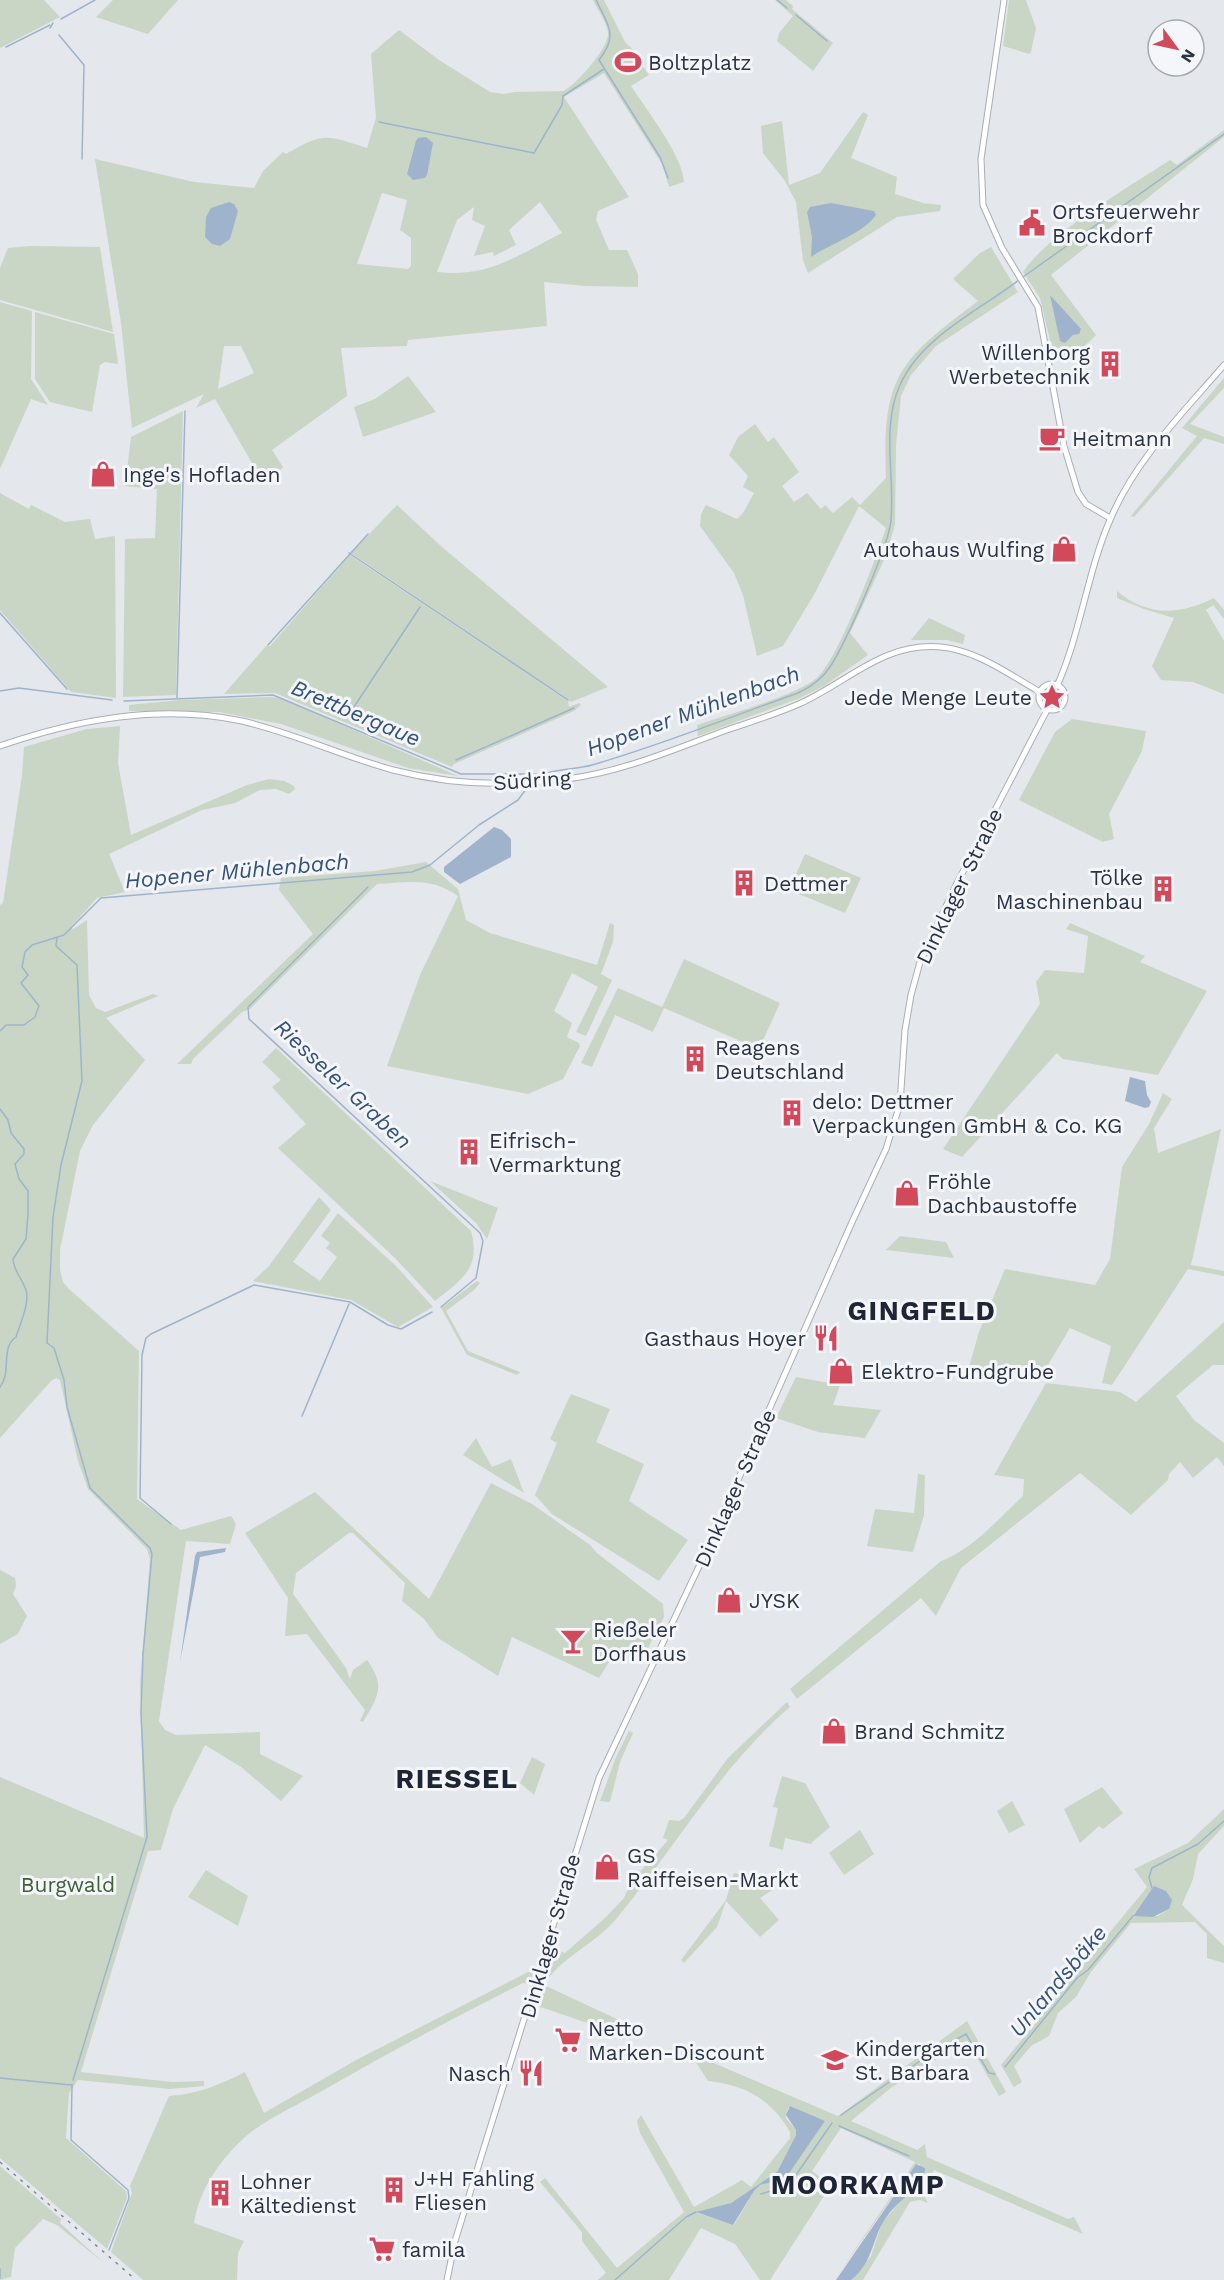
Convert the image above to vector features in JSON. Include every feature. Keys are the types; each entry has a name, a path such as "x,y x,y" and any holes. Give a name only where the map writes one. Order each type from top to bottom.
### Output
{"main road":[{"path":"1004,0 980,176 987,219 1042,319 1072,477 1086,504 1110,518"},
{"path":"1057,686 1070,655 1096,555 1110,518 1152,449 1224,365"},
{"name":"Südring","path":"0,746 36,733 90,720 150,714 206,716 272,729 373,763 425,777 521,784 595,774 697,741 799,704 869,662 892,652 914,647 942,647 958,651 985,661 1040,692"},
{"path":"1049,685 1057,686 1063,692 1064,701 1056,710 1047,710 1040,702 1040,692 1049,685"},
{"name":"Dinklager Straße","path":"447,2280 455,2241 518,2048 600,1778 711,1541 886,1149 900,1104 905,1030 910,995 920,962 956,885 1047,710"}],"green space":[{"path":"0,0 44,0 60,17 0,48"},
{"path":"113,0 178,0 148,34 96,17"},
{"path":"593,0 604,0 625,42 641,57 641,64 649,75 631,86 671,146 682,171 684,182 669,187 662,164 604,73 564,97 629,197 598,211 596,220 609,250 627,250 638,274 638,287 585,286 544,282 547,326 408,340 407,346 341,348 347,396 272,450 283,467 269,483 252,463 215,399 196,408 204,394 132,428 121,323 95,159 194,182 254,188 263,171 283,152 286,154 309,142 333,138 367,148 376,118 371,54 399,30 439,60 490,92 503,94 564,91 590,66 606,42 607,27","holes":["382,193 407,200 400,230 411,238 411,266 408,269 357,264","540,202 562,233 517,257 487,268 472,272 437,272 457,220 474,207 472,220 485,226 474,256 493,252 494,256 516,245 509,230","224,346 241,346 254,373 218,389"]},
{"path":"775,0 786,0 793,6 792,9 833,43 813,71 777,41 779,33 793,16"},
{"path":"1009,0 1026,0 1036,28 1029,54 1003,46"},
{"path":"863,112 868,115 851,158 897,177 895,194 923,203 941,205 940,211 897,217 808,273 803,260 796,202 785,181 763,153 761,126 782,121 789,185 820,173"},
{"path":"1224,130 1224,137 1051,275 1096,335 1073,355 1057,359 1052,349 1040,298 1023,272 1051,242 1091,212 1170,160 1177,165"},
{"path":"100,247 113,332 0,300 0,268 8,248"},
{"path":"991,247 1018,292 936,346 911,375 901,396 896,445 895,525 884,560 850,633 868,655 824,686 800,698 698,736 697,725 793,692 817,678 826,667 845,630 886,528 859,506 815,593 783,646 757,656 743,595 734,573 700,526 701,514 706,505 737,519 754,493 743,487 748,476 729,455 738,437 755,424 768,442 774,437 799,472 782,486 794,502 807,493 821,509 825,505 833,513 852,497 860,505 886,478 888,416 893,393 901,373 913,356 930,339 978,301 953,279 980,253"},
{"path":"0,302 32,311 31,379 48,405 31,399 0,469"},
{"path":"35,312 114,334 118,364 105,362 100,365 92,412 50,402 35,379"},
{"path":"408,376 436,412 363,437 354,407 375,399"},
{"path":"1224,378 1224,388 1190,424 1224,437 1224,444 1204,438 1134,517 1131,516 1197,436 1182,428"},
{"path":"183,411 176,695 123,697 125,539 155,538 157,489 125,486 131,437"},
{"path":"0,493 29,509 31,505 65,522 90,519 95,539 115,536 116,698 71,692 0,610"},
{"path":"397,505 442,547 608,687 571,702 351,553"},
{"path":"350,555 568,701 569,707 579,703 581,705 574,711 454,764 452,767 275,693 224,694 266,646 270,646"},
{"path":"1117,591 1140,605 1164,611 1189,608 1214,598 1224,610 1224,619 1213,605 1206,610 1224,641 1224,694 1193,682 1161,680 1152,666 1174,618 1117,598"},
{"path":"929,618 965,635 963,644 947,640 911,640"},
{"path":"272,697 283,699 458,776 408,768 281,724 219,712 129,711 129,705 180,700"},
{"path":"1072,719 1146,731 1142,751 1109,814 1114,839 1103,842 1019,800 1055,732"},
{"name":"Burgwald","path":"120,726 118,763 131,835 247,785 269,779 284,781 294,786 295,789 289,794 276,789 260,790 235,803 202,810 109,854 125,892 97,898 71,927 73,929 87,920 89,995 96,1008 105,1012 153,994 158,996 106,1018 145,1060 93,1125 80,1151 60,1250 60,1270 63,1282 69,1289 139,1351 137,1499 181,1530 231,1516 236,1524 230,1544 186,1541 159,1721 165,1730 176,1735 260,1732 260,1754 303,1776 281,1801 241,1767 205,1745 173,1809 161,1850 148,1851 81,2072 172,2082 204,2081 204,2086 170,2089 78,2080 69,2093 66,2138 126,2191 127,2198 107,2249 0,2158 0,1777 144,1838 140,1684 150,1559 147,1549 88,1489 78,1461 60,1380 56,1378 51,1381 0,1438 0,905 3,903 24,747 87,729"},
{"path":"805,854 861,878 845,913 789,890"},
{"path":"426,862 458,889 466,920 490,933 597,965 610,923 614,925 613,942 601,974 612,980 586,1036 576,1032 598,987 572,973 554,1011 572,1023 567,1037 579,1043 580,1046 563,1079 528,1094 387,1066 420,975 458,896 439,886 419,882 377,884 250,1009 242,1012 193,1059 191,1064 177,1064 313,934 279,890 281,878 375,871"},
{"path":"1070,923 1145,956 1140,962 1207,991 1158,1075 1063,1059 1057,1053 962,1157 943,1149 1040,1004 1036,982 1045,970 1084,973 1088,936 1066,929"},
{"path":"684,959 780,1003 759,1049 664,1008 653,1032 615,1015 592,1067 581,1063 618,988 662,1007"},
{"path":"276,1048 471,1231 473,1255 467,1272 435,1301 396,1259 278,1148 306,1124 272,1087 281,1080 262,1062"},
{"path":"1163,1093 1172,1099 1154,1128 1158,1153 1221,1129 1191,1265 1224,1271 1224,1276 1188,1269 1112,1385 1102,1383 1111,1346 1070,1328 1042,1375 969,1367 979,1332 1005,1269 1095,1285 1110,1259 1122,1167 1149,1124"},
{"path":"430,1181 498,1208 487,1239 476,1223"},
{"path":"319,1197 331,1210 293,1262 320,1281 337,1257 326,1248 330,1243 321,1236 338,1213 396,1266 433,1307 398,1327 351,1300 253,1281 269,1266"},
{"path":"900,1236 946,1242 954,1258 886,1250"},
{"path":"477,1281 480,1283 474,1290 446,1311 468,1351 520,1372 517,1375 467,1355 441,1308"},
{"path":"1224,1322 1224,1365 1213,1365 1176,1396 1194,1420 1224,1443 1224,1466 1217,1457 1193,1478 1180,1462 1169,1474 1168,1480 1131,1515 1080,1473 961,1568 936,1616 921,1598 797,1699 790,1689 941,1561 964,1549 995,1524 1023,1496 1024,1479 994,1475 1046,1383 1120,1392 1136,1402"},
{"path":"796,1377 840,1385 833,1405 881,1410 865,1438 818,1432 776,1418"},
{"path":"571,1394 610,1409 596,1442 644,1464 629,1501 688,1540 659,1581 552,1514 535,1495 557,1443 550,1439"},
{"path":"476,1438 492,1467 511,1459 524,1493 463,1455"},
{"path":"918,1474 925,1475 924,1515 913,1552 867,1546 875,1509 914,1513"},
{"path":"491,1483 532,1504 590,1545 597,1553 663,1604 664,1617 647,1650 647,1664 618,1648 599,1678 512,1637 498,1676 438,1638 424,1619 402,1601 405,1583 353,1533 349,1533 296,1573 293,1594 346,1668 350,1679 353,1670 367,1660 373,1669 378,1691 363,1722 360,1721 365,1710 307,1634 285,1636 288,1598 245,1533 315,1492 429,1599"},
{"path":"0,1570 15,1578 16,1586 13,1594 27,1616 18,1634 0,1644"},
{"path":"787,1702 790,1707 765,1730 720,1781 617,1918 599,1936 558,1967 544,1985 638,2029 628,2037 538,2006 553,1949 565,1953 624,1898 631,1882 668,1840 663,1838 669,1820 679,1821 684,1818 728,1758"},
{"path":"629,1731 633,1733 620,1762 610,1802 600,1801 616,1757"},
{"path":"532,1757 545,1764 534,1795 520,1783"},
{"path":"782,1776 805,1783 830,1827 810,1844 785,1838 783,1850 769,1846 778,1808 773,1807"},
{"path":"1102,1787 1123,1813 1103,1829 1099,1826 1080,1843 1064,1809"},
{"path":"1012,1801 1025,1825 1009,1833 997,1811"},
{"path":"1224,1809 1224,1826 1198,1854 1193,1879 1182,1905 1224,1946 1224,1963 1207,1958 1207,1934 1195,1922 1131,1923 1091,1972 1076,1997 1058,2013 1049,2036 1031,2046 1014,2066 1022,2082 1014,2087 1001,2065 1147,1887 1134,1869 1188,1843","holes":["1154,1887 1166,1891 1169,1909 1158,1916 1133,1915"]},
{"path":"860,1830 874,1854 844,1875 829,1853"},
{"path":"206,1870 248,1896 238,1926 188,1897"},
{"path":"734,1873 772,1881 777,1887 760,1898 779,1920 760,1937 726,1901 717,1927 684,1963 681,1960 726,1900"},
{"path":"535,1970 530,1984 523,1983 447,2022 272,2118 235,2147 219,2166 206,2187 194,2223 244,2241 238,2253 237,2280 143,2280 111,2252 132,2193 130,2186 169,2096 208,2088 245,2072 264,2113 358,2059"},
{"path":"967,2021 1006,2092 999,2096 967,2040 892,2087 851,2121 917,2150 925,2144 927,2157 1068,2219 1074,2217 1083,2234 934,2170 923,2194 928,2203 920,2200 910,2202 863,2280 851,2280 871,2256 882,2223 898,2204 920,2164 916,2164 834,2280 915,2162 841,2128 812,2171 820,2177 813,2188 824,2196 770,2280 760,2280 735,2244 701,2228 669,2280 598,2280 606,2273 582,2241 582,2232 540,2182 545,2178 617,2268 684,2212 640,2133 637,2121 641,2115 694,2207 742,2180 751,2187 790,2138 790,2132 783,2120 765,2102 745,2090 708,2081 690,2053 838,2116","holes":["788,2108 825,2121 790,2172 781,2180 760,2185 754,2191 734,2225 697,2213 731,2203 777,2172 796,2135 796,2130 786,2118"]},
{"path":"0,2166 61,2219 60,2223 105,2264 57,2225 43,2219 15,2248 11,2277 0,2280"}],"water":[{"path":"426,137 433,143 427,175 425,178 413,180 407,174 416,141 418,138"},
{"path":"229,202 234,204 238,211 230,239 220,246 212,244 205,237 206,217 211,208"},
{"path":"831,203 874,211 876,215 863,228 811,257 812,237 807,212 810,207"},
{"path":"1050,295 1081,329 1079,334 1073,335 1065,343 1060,341"},
{"path":"494,827 502,830 511,839 511,857 460,884 444,872 444,867"},
{"path":"1130,1077 1145,1081 1147,1095 1151,1102 1149,1107 1145,1108 1125,1101"},
{"path":"226,1548 225,1552 200,1557 180,1662 195,1556 197,1552"},
{"path":"1154,1886 1166,1891 1172,1900 1169,1909 1153,1917 1133,1916"},
{"path":"790,2106 825,2121 790,2172 781,2180 760,2185 733,2225 696,2212 731,2203 777,2172 796,2135 796,2130 786,2115"},
{"path":"916,2164 925,2168 921,2180 892,2210 883,2223 865,2265 851,2280 836,2280"}],"waterway":[{"path":"61,19 95,0"},
{"path":"596,0 610,30 609,44 599,60 660,157 668,178"},
{"path":"777,0 787,8"},
{"path":"796,15 827,41"},
{"path":"50,28 53,23"},
{"path":"6,47 50,25"},
{"path":"59,35 84,65 82,159"},
{"path":"379,122 534,153 562,105 563,96 604,69"},
{"name":"Hopener Mühlenbach","path":"1023,277 1224,134"},
{"name":"Hopener Mühlenbach","path":"532,781 543,774 585,767 644,749 798,693 823,675 837,655 855,617 875,572 888,533 892,503 891,418 900,385 922,353 937,339 1019,280"},
{"path":"177,698 185,411"},
{"path":"268,645 368,534"},
{"path":"349,553 568,700"},
{"path":"348,716 420,607"},
{"path":"0,613 67,689"},
{"name":"Brettbergaue","path":"0,691 19,688 112,700"},
{"name":"Brettbergaue","path":"124,701 273,695 461,774 538,774"},
{"path":"456,760 574,708"},
{"name":"Hopener Mühlenbach","path":"0,1031 6,1025 24,1025 35,1017 39,1006 21,983 28,975 22,967 25,952 32,945 64,935 101,898 412,872 430,865 479,825 518,800 529,785"},
{"name":"Riesseler Graben","path":"368,887 248,1007 249,1019 480,1233 483,1241 476,1278 441,1307"},
{"path":"57,938 56,946 77,965 82,1081 61,1165 53,1217 47,1343 54,1348 64,1380 67,1407 90,1488 150,1548 152,1554 143,1654 141,1714 147,1837 73,2080"},
{"name":"Hopener Mühlenbach","path":"0,1109 8,1120 11,1133 24,1149 24,1154 15,1164 19,1179 28,1191 26,1239 13,1259 26,1290 27,1301 16,1337 8,1347 5,1374 0,1387"},
{"name":"Riesseler Graben","path":"171,1524 140,1498 142,1355 146,1338 254,1285 350,1302 388,1325 401,1329 432,1312"},
{"path":"302,1416 349,1304"},
{"name":"Unlandsbäke","path":"1152,1888 1149,1877 1152,1868 1198,1844 1224,1821"},
{"name":"Unlandsbäke","path":"1005,2067 1077,1978 1088,1970 1133,1916"},
{"name":"Unlandsbäke","path":"927,2056 966,2034 989,2073 995,2074"},
{"name":"Unlandsbäke","path":"841,2115 923,2059"},
{"path":"0,2078 71,2085"},
{"path":"72,2084 71,2140 128,2190 129,2198 109,2250"},
{"path":"761,2194 789,2185 832,2123"},
{"path":"839,2126 909,2156"},
{"path":"615,2280 686,2217 696,2212"},
{"path":"0,2269 0,2278"}],"railway":[{"path":"0,2162 136,2280"}],"place":[{"name":"Boltzplatz","path":"628,62"},
{"name":"Ortsfeuerwehr Brockdorf","path":"1032,223"},
{"name":"Willenborg Werbetechnik","path":"1110,364"},
{"name":"Heitmann","path":"1052,438"},
{"name":"Inge's Hofladen","path":"103,474"},
{"name":"Autohaus Wulfing","path":"1064,549"},
{"name":"Jede Menge Leute","path":"1052,697"},
{"name":"Dettmer","path":"744,883"},
{"name":"Tölke Maschinenbau","path":"1163,889"},
{"name":"Reagens Deutschland","path":"695,1059"},
{"name":"delo: Dettmer Verpackungen GmbH & Co. KG","path":"792,1113"},
{"name":"Eifrisch- Vermarktung","path":"469,1152"},
{"name":"Fröhle Dachbaustoffe","path":"907,1193"},
{"name":"Gasthaus Hoyer","path":"826,1338"},
{"name":"Elektro-Fundgrube","path":"841,1371"},
{"name":"JYSK","path":"729,1600"},
{"name":"Rießeler Dorfhaus","path":"573,1641"},
{"name":"Brand Schmitz","path":"834,1731"},
{"name":"GS Raiffeisen-Markt","path":"607,1867"},
{"name":"Netto Marken-Discount","path":"568,2040"},
{"name":"Kindergarten St. Barbara","path":"835,2060"},
{"name":"Nasch","path":"531,2073"},
{"name":"J+H Fahling Fliesen","path":"394,2190"},
{"name":"Lohner Kältedienst","path":"220,2193"},
{"name":"famila","path":"382,2249"}],"district":[{"name":"GINGFELD","path":"922,1311"},
{"name":"RIESSEL","path":"457,1779"},
{"name":"MOORKAMP","path":"858,2185"}]}
